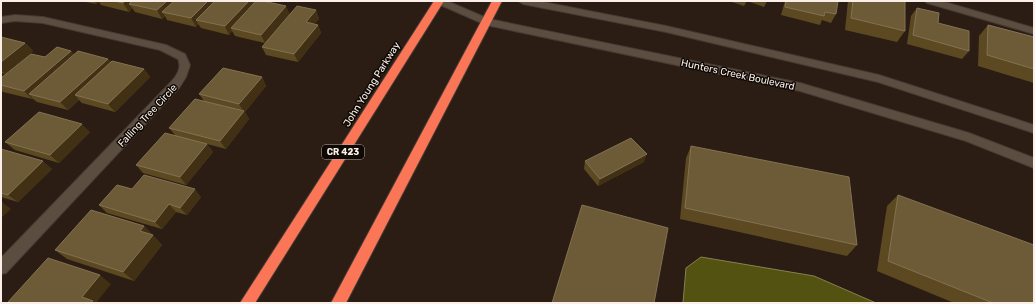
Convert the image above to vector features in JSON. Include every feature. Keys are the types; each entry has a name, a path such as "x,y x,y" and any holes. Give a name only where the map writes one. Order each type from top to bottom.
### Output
{"highway":[{"name":"John Young Parkway","path":"247,303 439,1"},
{"path":"338,303 497,1"}],"street":[{"name":"Hunters Creek Boulevard","path":"439,1 486,22 800,87 969,138 1034,163"},
{"path":"523,1 666,29 879,79 1034,129"},
{"path":"930,1 1034,31"},
{"name":"Falling Tree Circle","path":"1,20 15,18 43,20 162,47 179,53 185,62 185,68 183,75 175,85 1,268"}],"shaded area":[{"path":"701,257 814,276 876,303 683,303 686,268"}],"building":[{"path":"114,1 125,1 123,3"},
{"path":"132,1 167,1 157,10 129,4"},
{"path":"174,1 208,1 191,18 162,12"},
{"path":"215,1 249,1 225,26 196,20"},
{"path":"256,1 286,6 261,35 231,28"},
{"path":"786,1 838,1 836,14 825,12 824,16 785,7"},
{"path":"853,1 905,1 905,31 851,18"},
{"path":"297,6 316,10 306,22 318,25 294,54 262,47"},
{"path":"917,8 939,13 938,23 969,31 969,51 913,35"},
{"path":"988,25 1034,37 1034,69 987,55"},
{"path":"1,37 25,43 1,62"},
{"path":"57,47 71,51 24,91 1,85 1,78 31,54 45,57"},
{"path":"78,51 108,59 60,102 29,94"},
{"path":"112,61 144,69 108,104 75,95"},
{"path":"223,68 262,77 239,104 199,94"},
{"path":"195,99 244,111 220,141 169,128"},
{"path":"39,112 82,124 50,155 5,142"},
{"path":"165,133 207,144 180,177 136,165"},
{"path":"631,138 647,154 600,179 585,161"},
{"path":"691,146 849,177 857,245 685,208"},
{"path":"1,149 43,161 8,195 1,193"},
{"path":"144,175 195,189 180,208 169,204 155,222 99,205 117,185 132,189"},
{"path":"898,195 1034,245 1034,303 993,303 888,261"},
{"path":"582,205 668,228 654,303 552,303"},
{"path":"91,210 144,226 140,231 153,235 123,272 55,250"},
{"path":"48,258 100,275 82,297 93,301 91,303 8,302"}]}
